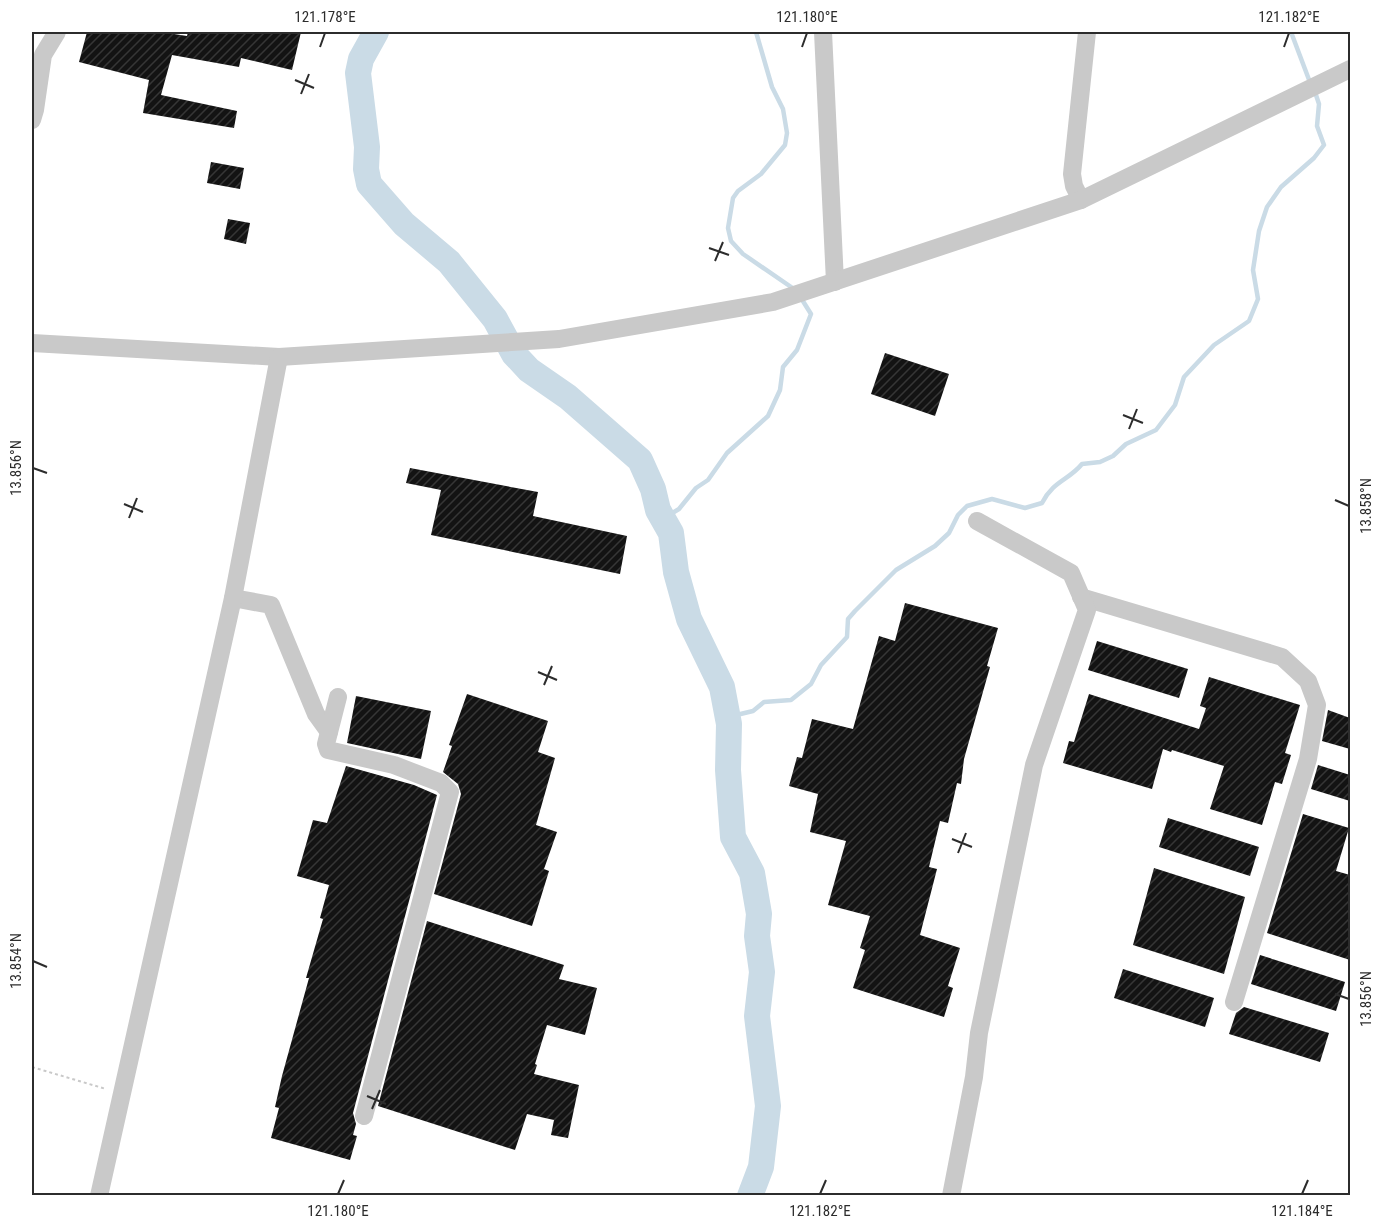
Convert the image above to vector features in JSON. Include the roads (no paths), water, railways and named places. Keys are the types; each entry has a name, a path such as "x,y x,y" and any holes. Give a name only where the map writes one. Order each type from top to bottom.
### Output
{"street":[{"path":"32,120 36,110 43,55 57,32"},
{"path":"823,32 835,282"},
{"path":"1081,200 1072,174 1087,32"},
{"path":"32,343 279,357 486,342 534,341 577,336 787,299 1081,200 1350,69"},
{"path":"99,1196 233,598 279,357"},
{"path":"951,1196 974,1077 979,1033 1034,765 1087,610 1071,573 977,521"},
{"path":"1081,597 1282,657 1308,681 1317,705 1308,759 1234,1002"},
{"path":"233,598 272,605 316,714 329,732"},
{"path":"338,697 326,744 328,750 394,765 441,783 450,792 364,1116"}],"waterway":[{"path":"376,32 361,59 358,73 369,184 404,224 449,262 495,319 514,354 529,370 568,397 640,460 653,489 658,510 671,533 676,572 689,619 722,687 729,724 728,770 733,837 752,873 759,914 757,936 762,972 757,1016 768,1106 761,1167 750,1196"},
{"path":"756,32 772,87 783,109 787,133 785,145 761,174 738,191 733,198 728,228 731,241 743,254 794,289"},
{"path":"1291,32 1311,85"},
{"path":"728,717 753,711 764,702 791,700 811,684 821,665 847,637 848,619 855,611 896,570 935,546 949,533 958,515 967,506 992,499 1025,508 1042,503 1056,485 1082,464 1100,462 1113,456 1126,444 1156,430 1175,405 1184,377 1214,345 1249,321 1258,299 1253,270 1259,231 1267,207 1281,187 1314,158 1324,145 1317,126 1319,104 1315,92"},
{"path":"664,518 679,509 696,488 708,480 727,453 768,416 780,390 783,367 797,350 811,314 801,298"}]}
